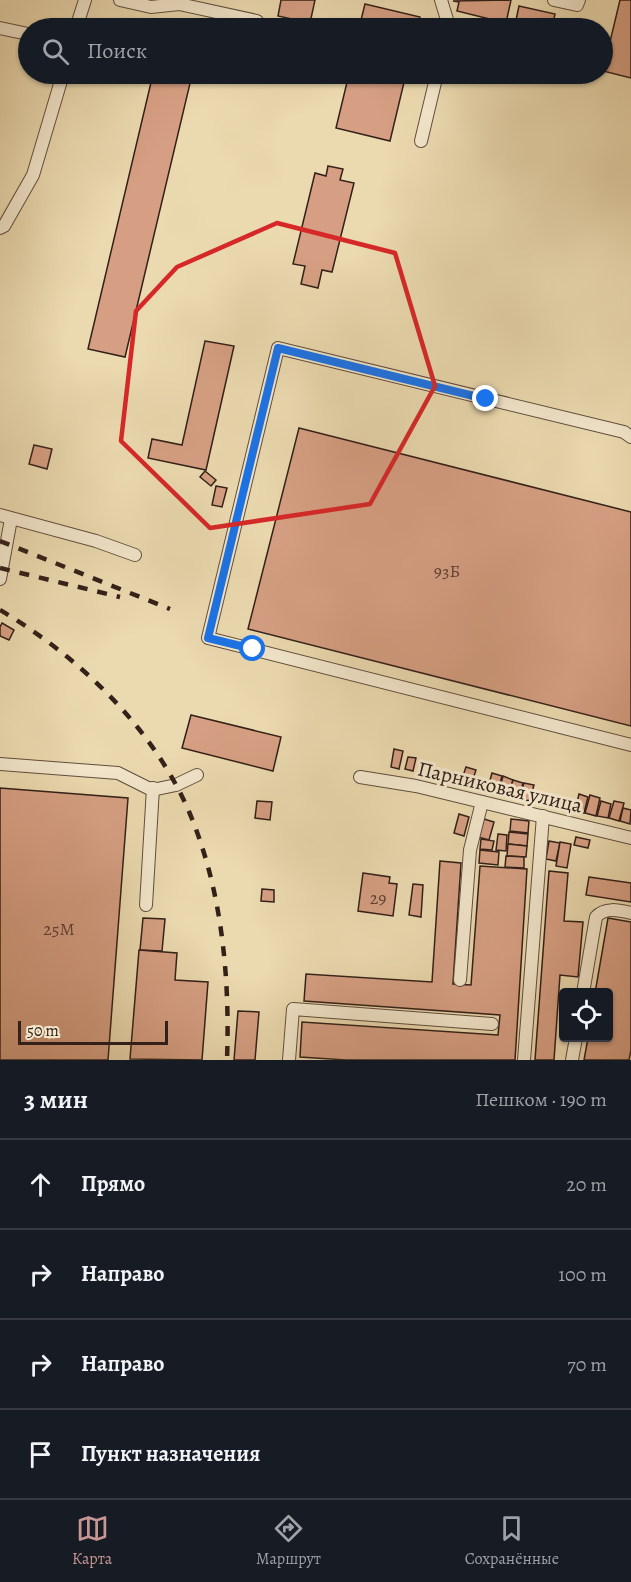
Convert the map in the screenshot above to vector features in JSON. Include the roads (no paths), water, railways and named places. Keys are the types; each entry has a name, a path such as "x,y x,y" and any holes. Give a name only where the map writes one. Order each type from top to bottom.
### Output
{"lane":[{"path":"79,18 85,0"},
{"path":"120,0 151,7 179,4 242,18"},
{"path":"441,0 446,18"},
{"path":"554,0 577,5 579,0"},
{"path":"0,28 18,32"},
{"path":"0,228 4,226 33,175 60,84"},
{"path":"421,141 435,84"},
{"path":"631,437 624,432 278,348 208,638 631,745"},
{"path":"0,579 6,517 96,541 135,555"},
{"path":"0,764 118,773 153,788 176,785 197,775"},
{"name":"Парниковая улица","path":"360,777 416,786 631,838"},
{"path":"146,905 153,788"},
{"path":"460,980 470,850 482,802"},
{"path":"524,1060 543,816"},
{"path":"584,988 596,917 608,910 631,912"},
{"path":"289,1060 293,1009 492,1024"},
{"path":"572,1060 575,1042"}],"railway":[{"path":"0,541 170,609"},
{"path":"0,568 120,597"},
{"path":"0,610 58,649 111,697 135,724 175,782 201,843 217,904 227,997 227,1060"}]}
